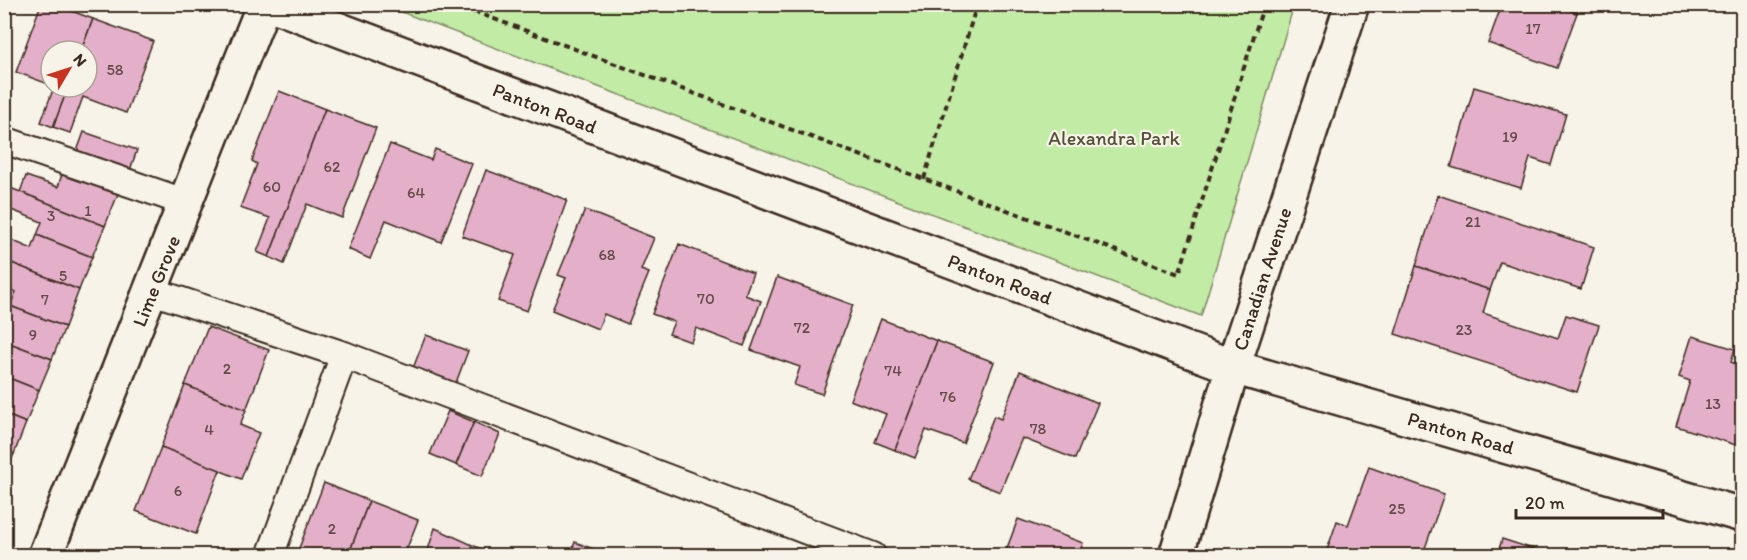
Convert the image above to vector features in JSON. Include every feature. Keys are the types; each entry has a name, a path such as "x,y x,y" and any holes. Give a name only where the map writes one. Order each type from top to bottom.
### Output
{"street":[{"name":"Lime Grove","path":"46,555 264,4"},
{"name":"Panton Road","path":"271,4 1233,367 1743,515"},
{"name":"Canadian Avenue","path":"1176,555 1233,367 1352,4"}],"lane":[{"path":"4,140 187,203"},
{"path":"152,291 344,354 873,555"},
{"path":"270,555 344,354"}],"path":[{"path":"454,4 1179,274 1264,4"},
{"path":"924,179 977,4"}],"green space":[{"name":"Alexandra Park","path":"1294,4 1201,316 383,5"}],"building":[{"path":"41,4 53,4 93,19 86,39 39,39 39,81 16,72"},
{"path":"1502,4 1554,4 1577,13 1557,68 1488,43"},
{"path":"1554,4 1580,4 1577,13"},
{"path":"93,19 153,41 126,113 88,99 99,99 99,39 86,39"},
{"path":"1474,87 1566,114 1551,165 1530,158 1521,188 1451,167"},
{"path":"279,91 325,109 269,257 257,252 270,218 240,208 257,164 252,161"},
{"path":"50,99 64,99 53,127 41,122"},
{"path":"64,99 82,99 70,133 53,127"},
{"path":"325,109 376,128 342,218 307,204 284,264 269,257"},
{"path":"84,132 137,150 129,173 76,154"},
{"path":"390,144 431,160 435,149 472,164 441,242 386,220 370,259 348,249"},
{"path":"486,170 567,200 527,311 498,301 515,255 462,236"},
{"path":"62,174 118,194 105,226 20,192 26,176 58,187"},
{"path":"8,187 105,226 92,257 37,235 42,222 4,207"},
{"path":"1438,195 1594,247 1581,289 1500,262 1490,290 1416,266"},
{"path":"585,210 654,238 641,270 649,273 628,324 604,314 598,329 552,310 566,278 558,275"},
{"path":"37,235 92,257 79,290 4,260 4,237 32,249"},
{"path":"679,244 753,273 745,295 761,301 744,346 696,328 691,342 669,334 674,322 652,314"},
{"path":"4,260 79,290 65,327 10,306 16,292 4,287"},
{"path":"1416,266 1490,290 1483,313 1558,338 1566,315 1599,325 1577,392 1395,334"},
{"path":"777,277 853,305 822,394 794,385 800,367 751,350"},
{"path":"10,306 65,327 52,359 4,341 4,318"},
{"path":"881,319 937,341 895,450 875,442 886,414 850,400"},
{"path":"208,327 269,350 246,410 185,385"},
{"path":"426,335 468,351 452,393 410,376"},
{"path":"1692,336 1735,349 1731,362 1742,366 1742,447 1676,426 1690,381 1679,377"},
{"path":"4,341 52,359 39,390 4,376"},
{"path":"937,341 994,362 963,443 926,430 915,458 895,450"},
{"path":"1020,371 1098,403 1075,459 1022,438 1000,492 968,479 994,416 1001,419"},
{"path":"4,376 39,390 26,423 4,414"},
{"path":"185,385 246,410 240,425 259,433 241,479 161,447"},
{"path":"448,411 474,422 456,465 430,454"},
{"path":"4,414 26,423 14,454 4,451"},
{"path":"474,422 500,434 482,476 456,465"},
{"path":"161,447 220,470 196,534 136,511"},
{"path":"4,451 14,454 4,477"},
{"path":"1369,467 1444,494 1424,551 1437,556 1325,556 1337,521 1348,525"},
{"path":"324,483 369,501 348,556 296,556"},
{"path":"369,501 418,520 404,556 348,556"},
{"path":"1018,519 1083,543 1079,556 1004,556"},
{"path":"435,528 488,552 486,556 426,556"},
{"path":"1502,539 1555,556 1497,556"},
{"path":"575,542 609,555 570,556"}]}
